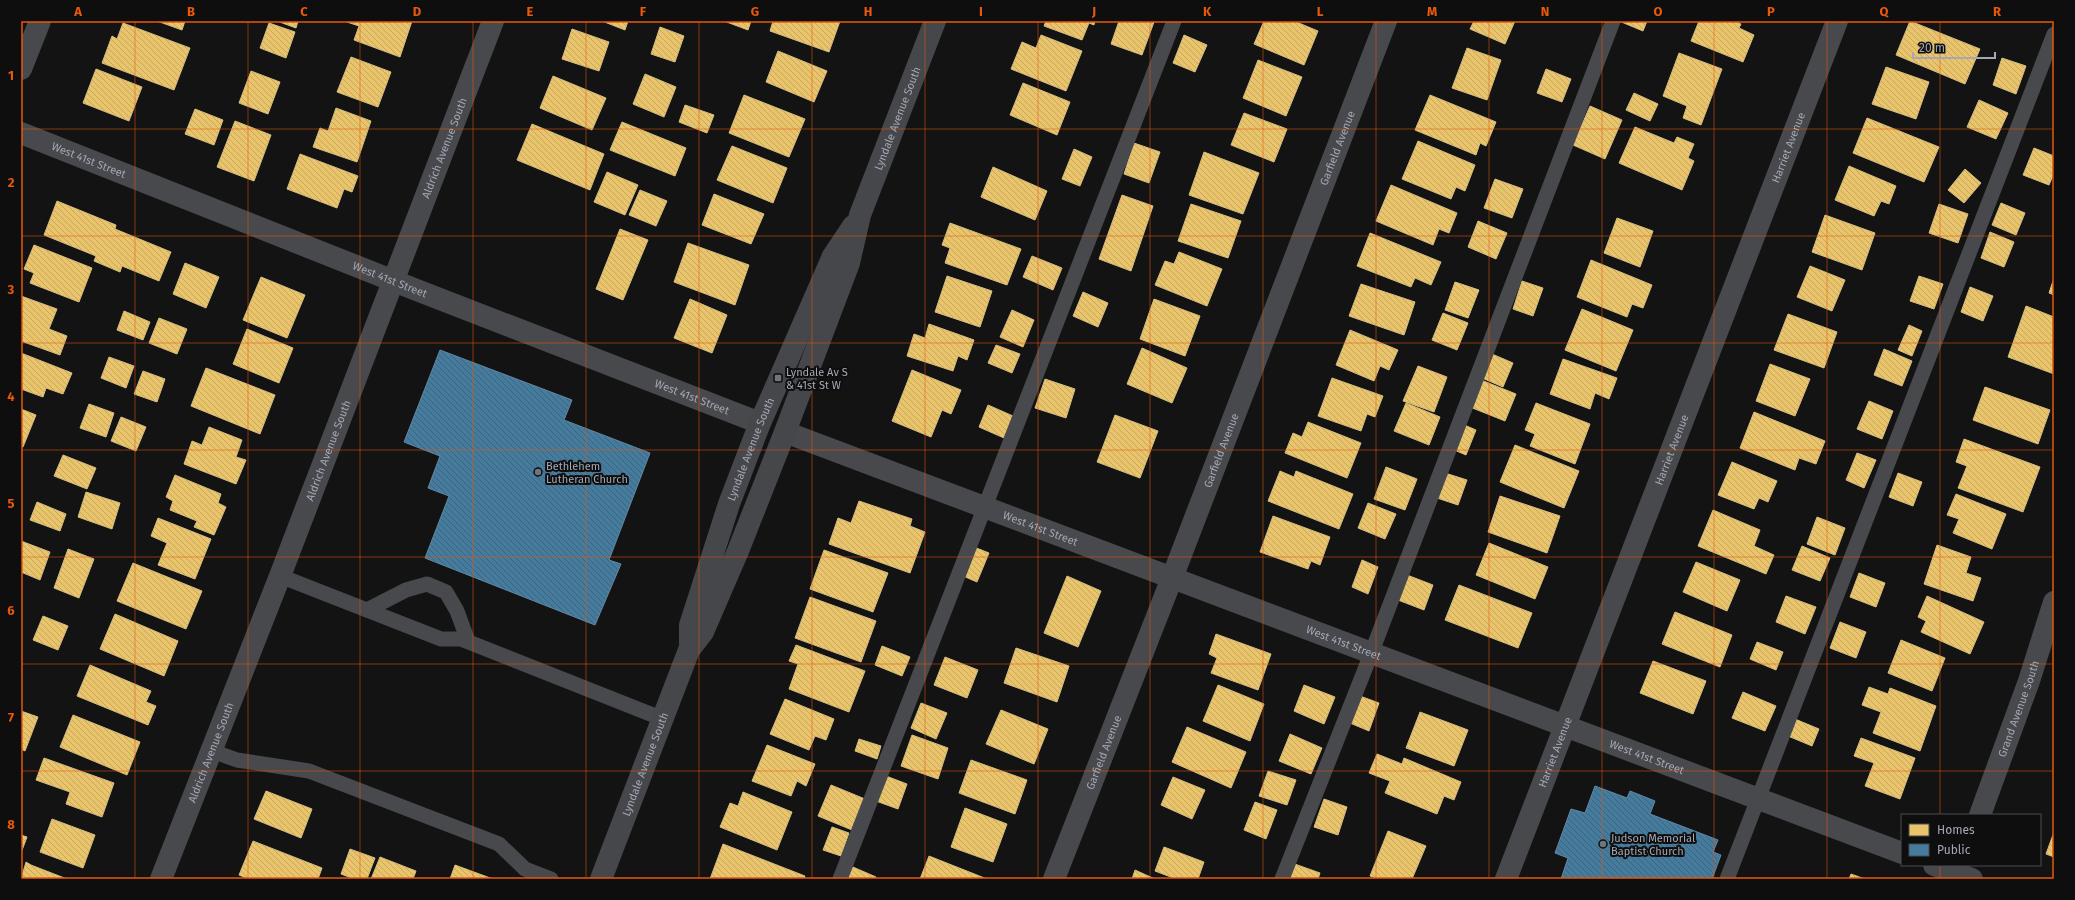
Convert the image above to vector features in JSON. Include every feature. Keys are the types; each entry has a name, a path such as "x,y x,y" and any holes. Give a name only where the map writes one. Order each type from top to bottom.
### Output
{"main road":[{"name":"Lyndale Avenue South","path":"601,879 689,650 703,632 738,551 785,432 849,263 860,215 935,21"},
{"name":"Lyndale Avenue South","path":"689,650 690,625 729,504 760,423 833,256 860,215"}],"street":[{"path":"21,69 40,21"},
{"name":"Aldrich Avenue South","path":"161,879 280,576 493,21"},
{"name":"Garfield Avenue","path":"1054,879 1172,578 1386,21"},
{"name":"Harriet Avenue","path":"1506,879 1566,727 1837,21"},
{"name":"West 41st Street","path":"21,133 393,281 760,423"},
{"name":"West 41st Street","path":"785,432 1901,853"},
{"name":"Grand Avenue South","path":"1980,814 2029,681 2054,602"},
{"path":"1937,866 1962,874"}],"lane":[{"path":"840,879 1174,21"},
{"path":"1282,879 1371,654 1613,21"},
{"path":"1727,879 2054,34"},
{"path":"280,576 441,639 461,639 663,719"},
{"path":"367,610 406,590 427,584 446,592 457,611 468,642"},
{"path":"212,751 237,760 309,771 499,844 525,869 551,879"}],"building: Homes":[{"path":"157,21 185,21 182,30"},
{"path":"277,21 298,21 296,28"},
{"path":"412,21 400,57 354,40 359,26 347,22"},
{"path":"602,21 628,21 625,30"},
{"path":"724,21 751,21 748,30"},
{"path":"773,21 840,21 829,52 770,31"},
{"path":"1046,21 1095,21 1094,25 1089,23 1082,40 1044,26"},
{"path":"1119,21 1154,22 1142,55 1111,44"},
{"path":"1264,21 1294,21 1318,31 1304,65 1254,44"},
{"path":"1474,21 1515,21 1505,44 1470,29"},
{"path":"1619,21 1647,21 1643,31"},
{"path":"1699,21 1734,21 1741,24 1739,28 1754,35 1743,62 1691,41"},
{"path":"1910,21 1980,49 1965,84 1896,55"},
{"path":"123,23 190,48 174,90 102,63 112,36 117,39"},
{"path":"269,23 295,32 286,58 260,48"},
{"path":"660,27 684,36 675,62 651,54"},
{"path":"572,29 609,42 599,71 562,59"},
{"path":"1041,35 1082,51 1066,91 1011,69 1022,42 1036,48"},
{"path":"1184,35 1207,45 1195,72 1173,63"},
{"path":"1467,48 1501,60 1487,100 1452,88"},
{"path":"778,51 827,71 814,102 766,82"},
{"path":"1679,53 1722,69 1701,125 1683,118 1687,106 1663,96"},
{"path":"351,57 391,72 378,107 337,92"},
{"path":"2002,58 2026,66 2016,94 1993,85"},
{"path":"1258,60 1302,77 1286,116 1243,98"},
{"path":"1886,67 1929,82 1916,119 1872,104"},
{"path":"96,69 142,87 129,121 83,103"},
{"path":"1546,69 1571,79 1562,102 1537,93"},
{"path":"251,71 280,82 268,114 239,103"},
{"path":"645,74 676,87 664,117 633,104"},
{"path":"553,76 606,98 592,130 540,108"},
{"path":"1023,83 1070,102 1057,135 1010,115"},
{"path":"1634,93 1658,104 1650,121 1626,110"},
{"path":"744,95 805,119 789,157 729,133"},
{"path":"1430,95 1496,122 1486,146 1480,143 1476,155 1415,130"},
{"path":"1979,100 2008,113 1996,139 1967,127"},
{"path":"685,105 714,115 707,133 679,122"},
{"path":"1590,106 1622,120 1605,159 1573,145"},
{"path":"336,108 371,121 357,162 313,147 320,128 328,131"},
{"path":"195,109 223,120 214,145 185,134"},
{"path":"1244,113 1287,129 1274,162 1231,145"},
{"path":"1867,118 1939,147 1924,182 1853,153"},
{"path":"235,121 271,135 254,181 217,167"},
{"path":"622,122 686,148 675,176 610,150"},
{"path":"532,124 604,154 590,190 517,160"},
{"path":"1635,127 1674,143 1677,137 1694,144 1688,158 1694,161 1682,190 1619,163"},
{"path":"1418,141 1475,165 1465,191 1456,187 1451,199 1402,179"},
{"path":"1134,143 1160,152 1149,183 1124,174"},
{"path":"732,146 787,168 773,203 717,180"},
{"path":"2034,148 2054,156 2054,173 2049,185 2023,175"},
{"path":"1074,149 1092,157 1080,186 1062,179"},
{"path":"1204,152 1259,173 1243,214 1189,195"},
{"path":"300,154 358,176 352,192 344,189 337,208 287,189"},
{"path":"1849,166 1896,186 1889,204 1881,201 1874,216 1835,200"},
{"path":"993,167 1047,191 1035,220 981,197"},
{"path":"1965,169 1981,183 1964,203 1948,190"},
{"path":"607,172 638,185 625,215 594,202"},
{"path":"1495,179 1523,189 1512,218 1484,208"},
{"path":"1391,185 1457,213 1449,233 1439,229 1433,245 1376,221"},
{"path":"640,190 667,201 656,226 629,215"},
{"path":"714,194 764,214 751,244 702,225"},
{"path":"1122,195 1153,206 1131,271 1099,259"},
{"path":"57,201 116,225 115,229 171,252 159,281 122,266 120,272 94,261 96,256 44,235"},
{"path":"2001,203 2025,213 2016,235 1992,225"},
{"path":"1191,204 1241,221 1228,258 1178,241"},
{"path":"1939,204 1968,214 1958,243 1929,233"},
{"path":"1825,215 1875,233 1862,270 1812,252"},
{"path":"1617,218 1653,231 1640,267 1604,253"},
{"path":"1478,221 1507,233 1496,259 1468,247"},
{"path":"950,223 1021,249 1007,285 945,263 950,248 942,245"},
{"path":"620,229 648,240 623,300 596,289"},
{"path":"1990,232 2014,242 2004,267 1981,258"},
{"path":"1370,233 1441,262 1431,285 1415,278 1411,287 1357,266"},
{"path":"688,243 749,265 735,305 674,282"},
{"path":"34,245 92,268 79,302 30,283 34,273 24,269"},
{"path":"1179,252 1222,269 1207,306 1155,285 1165,261 1174,264"},
{"path":"1032,256 1062,268 1053,290 1023,277"},
{"path":"1591,260 1652,285 1643,308 1632,304 1627,317 1577,297"},
{"path":"185,263 219,277 206,308 173,294"},
{"path":"1810,266 1845,280 1832,311 1797,297"},
{"path":"947,276 992,291 980,327 935,312"},
{"path":"1919,276 1943,284 1934,309 1910,301"},
{"path":"261,277 305,295 287,338 243,320"},
{"path":"2054,278 2054,295 2049,293"},
{"path":"1522,281 1543,288 1533,316 1513,309"},
{"path":"1455,282 1479,290 1468,318 1445,310"},
{"path":"1361,284 1415,302 1404,335 1349,316"},
{"path":"1970,287 1993,296 1983,321 1961,312"},
{"path":"1083,292 1108,303 1098,327 1073,316"},
{"path":"21,296 57,309 49,329 67,336 60,355 21,341"},
{"path":"690,299 727,315 712,353 674,338"},
{"path":"1154,299 1200,316 1185,356 1140,339"},
{"path":"2026,306 2054,317 2054,374 2008,357"},
{"path":"1582,309 1633,330 1616,371 1565,350"},
{"path":"1012,310 1034,320 1023,347 1000,337"},
{"path":"124,311 150,322 143,340 117,330"},
{"path":"1443,313 1468,323 1457,350 1432,340"},
{"path":"1788,314 1837,332 1824,368 1774,350"},
{"path":"159,318 187,329 177,354 149,343"},
{"path":"929,324 974,340 967,360 958,356 953,371 907,356 914,334 925,338"},
{"path":"1909,325 1922,331 1912,356 1898,350"},
{"path":"247,329 293,348 279,383 233,364"},
{"path":"1350,330 1398,350 1389,370 1380,366 1374,381 1336,365"},
{"path":"996,345 1020,354 1012,373 988,363"},
{"path":"1142,348 1187,368 1172,403 1127,384"},
{"path":"1884,349 1912,361 1902,386 1874,375"},
{"path":"21,353 72,373 63,394 46,388 43,397 21,389"},
{"path":"1492,354 1513,363 1503,387 1482,378"},
{"path":"109,357 134,366 126,388 101,378"},
{"path":"1563,359 1617,378 1609,399 1595,393 1590,409 1550,394"},
{"path":"1770,364 1810,379 1795,416 1756,401"},
{"path":"1418,366 1447,377 1434,412 1403,401"},
{"path":"206,368 275,395 260,434 191,406"},
{"path":"912,370 961,390 951,414 942,410 931,437 892,421"},
{"path":"143,371 165,379 157,402 134,394"},
{"path":"1332,378 1383,396 1375,417 1367,414 1361,431 1318,416"},
{"path":"1045,379 1075,389 1066,418 1035,408"},
{"path":"1481,380 1516,394 1505,421 1470,407"},
{"path":"1985,387 2050,410 2038,444 1973,420"},
{"path":"1869,401 1893,411 1882,439 1857,429"},
{"path":"1406,403 1440,417 1429,445 1394,431"},
{"path":"1536,403 1590,424 1575,464 1530,446 1535,434 1525,430"},
{"path":"89,404 114,413 106,437 80,428"},
{"path":"988,405 1013,416 1004,438 979,427"},
{"path":"21,409 36,415 23,447 21,447"},
{"path":"1754,412 1825,441 1816,464 1799,458 1795,470 1740,448"},
{"path":"1115,415 1158,431 1140,478 1097,462"},
{"path":"121,417 146,427 136,451 111,441"},
{"path":"1308,422 1361,443 1347,478 1285,453 1293,433 1302,437"},
{"path":"1462,424 1476,430 1466,455 1452,449"},
{"path":"209,427 242,440 236,457 246,460 236,484 184,464 192,441 202,445"},
{"path":"1964,439 2040,467 2023,512 1958,488 1967,466 1956,462"},
{"path":"1515,445 1579,471 1564,508 1500,482"},
{"path":"1857,453 1876,460 1864,488 1846,480"},
{"path":"63,455 96,468 87,489 54,476"},
{"path":"1732,462 1777,481 1768,502 1759,498 1754,509 1718,495"},
{"path":"1386,467 1417,479 1405,510 1374,499"},
{"path":"1280,471 1294,477 1296,471 1353,494 1339,529 1268,501"},
{"path":"1445,473 1467,480 1458,505 1437,498"},
{"path":"1898,473 1922,482 1913,506 1889,497"},
{"path":"175,475 221,494 218,503 226,507 214,535 194,527 197,521 170,510 173,501 166,497"},
{"path":"86,492 120,503 112,529 78,517"},
{"path":"1956,494 2006,514 1992,549 1953,533 1959,519 1947,515"},
{"path":"1500,496 1560,516 1547,553 1488,532"},
{"path":"859,501 912,519 910,526 925,532 910,573 829,544 838,518 851,523"},
{"path":"37,502 66,514 60,531 30,520"},
{"path":"1368,503 1396,514 1385,539 1358,528"},
{"path":"1713,510 1760,530 1754,546 1774,555 1766,574 1698,546"},
{"path":"1273,516 1330,537 1320,565 1311,561 1308,569 1260,552"},
{"path":"1817,517 1845,528 1835,555 1807,544"},
{"path":"158,518 211,539 195,579 158,565 167,543 151,536"},
{"path":"21,541 50,552 40,580 21,572"},
{"path":"1489,543 1548,567 1535,599 1476,575"},
{"path":"1937,545 1971,557 1966,573 1981,578 1973,601 1924,584"},
{"path":"1802,546 1830,558 1820,581 1792,570"},
{"path":"974,547 989,553 977,582 963,576"},
{"path":"68,549 94,559 79,598 54,588"},
{"path":"824,550 888,573 873,612 810,589"},
{"path":"1362,560 1378,567 1368,594 1352,587"},
{"path":"1696,562 1740,580 1727,611 1683,592"},
{"path":"133,563 202,591 186,629 117,601"},
{"path":"1859,573 1885,583 1876,607 1850,597"},
{"path":"1407,575 1433,585 1424,610 1398,600"},
{"path":"1067,576 1101,591 1078,647 1044,633"},
{"path":"1459,585 1532,613 1518,648 1445,620"},
{"path":"1786,596 1816,607 1805,634 1776,622"},
{"path":"1927,596 1984,622 1970,654 1921,632 1926,621 1918,617"},
{"path":"810,597 876,621 861,662 795,638"},
{"path":"1675,612 1732,635 1720,667 1662,644"},
{"path":"115,614 178,641 164,676 100,649"},
{"path":"43,616 68,626 58,650 33,640"},
{"path":"1840,622 1866,632 1856,658 1830,648"},
{"path":"1216,634 1271,654 1258,690 1211,673 1217,658 1209,654"},
{"path":"1901,640 1945,658 1932,691 1888,673"},
{"path":"1757,642 1783,652 1776,670 1750,659"},
{"path":"796,645 865,671 849,712 789,689 798,664 789,661"},
{"path":"882,646 910,657 902,676 875,665"},
{"path":"1016,648 1069,666 1057,702 1004,683"},
{"path":"945,657 978,670 967,698 934,685"},
{"path":"1653,661 1706,681 1693,714 1640,693"},
{"path":"90,665 151,691 146,702 156,706 148,725 77,696"},
{"path":"1218,685 1264,704 1250,741 1203,721"},
{"path":"1304,685 1335,697 1324,724 1294,711"},
{"path":"1869,687 1888,694 1890,688 1936,706 1920,751 1873,733 1881,712 1862,705"},
{"path":"1743,692 1776,706 1765,731 1732,718"},
{"path":"1360,696 1379,703 1369,731 1350,723"},
{"path":"785,699 834,719 826,740 815,736 809,750 770,734"},
{"path":"921,703 947,713 936,739 911,728"},
{"path":"1001,710 1048,729 1034,764 986,744"},
{"path":"21,711 38,717 25,751 21,749"},
{"path":"1420,712 1468,730 1454,766 1406,748"},
{"path":"73,715 140,742 127,775 60,747"},
{"path":"1795,719 1819,729 1812,746 1788,736"},
{"path":"1187,727 1246,752 1231,788 1172,762"},
{"path":"1290,734 1322,748 1311,774 1279,761"},
{"path":"912,735 948,748 938,779 901,766"},
{"path":"1861,738 1915,758 1900,799 1865,786 1874,763 1854,756"},
{"path":"859,739 881,746 877,759 855,751"},
{"path":"767,745 815,764 806,786 797,781 791,796 752,781"},
{"path":"1377,754 1402,764 1404,758 1461,782 1454,800 1444,796 1437,814 1385,793 1390,781 1369,773"},
{"path":"44,758 114,783 102,817 66,804 70,792 36,780"},
{"path":"971,760 1027,780 1015,814 959,793"},
{"path":"1268,771 1296,780 1287,805 1259,796"},
{"path":"886,776 907,784 898,809 876,801"},
{"path":"1173,777 1205,790 1192,819 1161,805"},
{"path":"831,785 865,799 852,830 818,816"},
{"path":"266,791 312,809 301,838 254,819"},
{"path":"743,792 792,812 777,850 720,827 730,803 738,806"},
{"path":"1324,799 1347,807 1338,835 1314,827"},
{"path":"1255,802 1277,810 1266,839 1244,830"},
{"path":"965,808 1007,824 993,862 951,847"},
{"path":"52,819 95,835 83,868 40,852"},
{"path":"832,827 849,833 841,856 823,850"},
{"path":"1388,831 1426,846 1412,879 1378,879 1370,876"},
{"path":"2054,832 2054,857 2046,854"},
{"path":"21,835 27,837 21,853"},
{"path":"253,841 322,868 318,879 249,879 239,875"},
{"path":"723,844 805,876 804,879 710,879"},
{"path":"1164,847 1204,862 1198,879 1176,879 1155,871"},
{"path":"350,849 375,858 367,879 354,879 341,874"},
{"path":"929,856 987,879 920,879"},
{"path":"380,857 416,871 413,879 371,879"},
{"path":"26,862 31,865 67,879 21,879"},
{"path":"1292,863 1320,873 1318,879 1286,879"},
{"path":"455,865 493,879 450,879"},
{"path":"853,867 876,877 876,879 847,879"},
{"path":"1135,870 1155,879 1132,879"},
{"path":"1851,874 1865,879 1849,879"}],"building: Public":[{"name":"Bethlehem Lutheran Church","path":"440,350 572,400 564,420 650,453 609,560 621,564 595,625 425,558 449,496 428,488 440,456 404,442"},
{"path":"1595,786 1627,798 1630,791 1655,801 1650,814 1718,840 1713,852 1721,855 1712,879 1561,879 1568,858 1555,853 1571,809 1585,813"}],"place":[{"name":"Lyndale Av S & 41st St W","path":"778,378"},
{"name":"Bethlehem Lutheran Church","path":"538,472"},
{"name":"Judson Memorial Baptist Church","path":"1603,844"}]}
